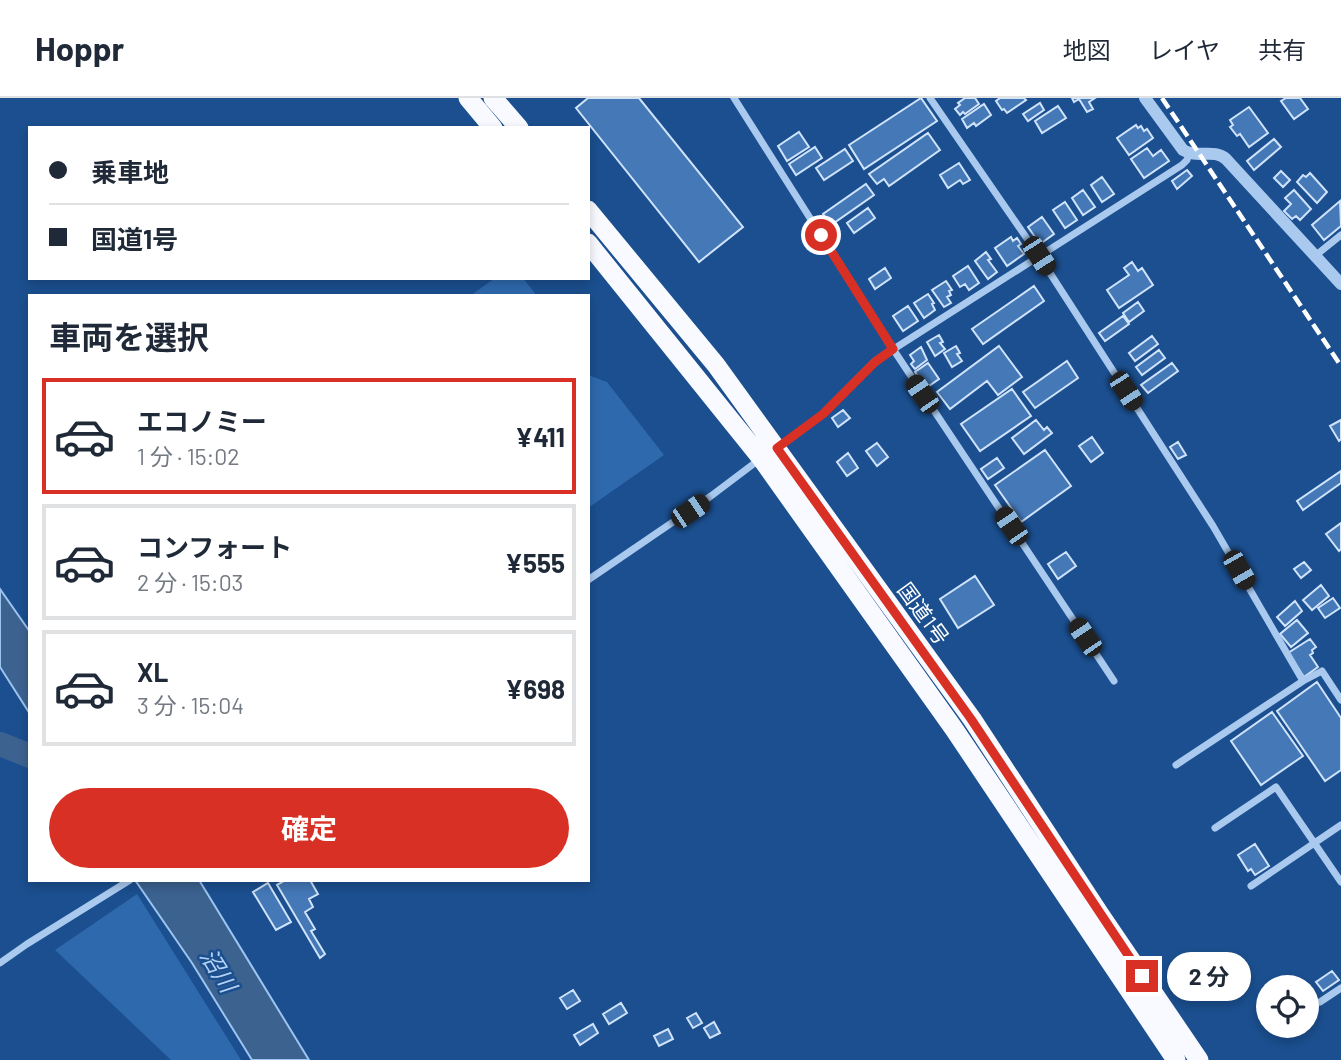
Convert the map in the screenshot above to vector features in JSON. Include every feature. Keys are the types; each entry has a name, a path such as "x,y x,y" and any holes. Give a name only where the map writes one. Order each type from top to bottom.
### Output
{"highway":[{"path":"468,98 492,126"},
{"path":"493,98 517,126"},
{"name":"国道1号","path":"590,212 716,366 769,453 1176,1060"},
{"name":"国道1号","path":"590,245 769,453 971,719 1199,1060"}],"street":[{"path":"734,98 893,349 1114,681"},
{"path":"930,98 1039,256 1213,526 1303,681"},
{"path":"1145,98 1178,145 1189,154 1223,155 1341,284"},
{"path":"590,579 711,496 823,414 875,362 893,349 1182,165 1189,154"},
{"path":"1315,256 1341,235"},
{"path":"1177,765 1322,671 1341,700"},
{"path":"1215,828 1276,787 1341,882"},
{"path":"1251,886 1341,825"},
{"path":"0,963 127,882"},
{"path":"1320,1002 1341,988"}],"shaded area":[{"path":"492,280 525,280 535,294 473,294"},
{"path":"590,376 607,382 664,455 590,507"},
{"path":"137,894 241,1060 171,1060 55,950"}],"water":[{"path":"0,589 28,629 28,711 0,667"},
{"name":"沼川","path":"136,882 200,882 309,1060 252,1060 192,963"}],"building":[{"path":"588,98 639,98 743,227 699,262 576,108"},
{"path":"921,98 937,121 864,169 849,145"},
{"path":"965,98 975,98 979,104 960,115 955,109"},
{"path":"1000,98 1026,100 1007,113 996,101"},
{"path":"1072,98 1095,98 1089,102 1093,109 1087,112 1079,99 1074,102"},
{"path":"1286,98 1300,98 1308,109 1294,119 1281,101"},
{"path":"1040,103 1044,110 1028,121 1023,114"},
{"path":"984,104 991,115 976,126 974,123 967,128 962,119"},
{"path":"1058,106 1066,118 1042,133 1035,121"},
{"path":"1249,107 1268,133 1249,147 1240,134 1237,136 1230,127 1233,125 1230,120"},
{"path":"1136,125 1138,128 1141,126 1144,131 1147,129 1153,138 1129,155 1117,138"},
{"path":"799,132 809,147 787,161 778,146"},
{"path":"928,133 940,150 889,186 884,179 877,184 869,174"},
{"path":"1274,139 1281,147 1254,170 1247,161"},
{"path":"815,147 822,158 796,175 789,164"},
{"path":"1147,148 1153,156 1161,150 1169,161 1144,178 1131,159"},
{"path":"845,149 853,161 824,180 816,168"},
{"path":"959,163 970,180 963,184 960,180 948,188 940,175"},
{"path":"1187,170 1192,176 1177,189 1172,181"},
{"path":"1281,171 1290,180 1283,187 1274,178"},
{"path":"1310,173 1327,192 1317,203 1297,182 1303,175 1306,177"},
{"path":"1102,177 1114,194 1102,202 1091,185"},
{"path":"866,184 874,195 831,225 823,214"},
{"path":"1083,190 1095,207 1083,215 1072,198"},
{"path":"1294,190 1311,209 1300,220 1296,216 1292,219 1284,211 1291,204 1285,198"},
{"path":"1340,201 1341,226 1324,240 1312,225"},
{"path":"1065,202 1077,220 1065,228 1053,210"},
{"path":"868,208 875,218 854,233 847,223"},
{"path":"1042,217 1054,234 1040,244 1028,227"},
{"path":"1011,237 1013,241 1017,238 1021,244 1018,246 1024,254 1007,266 995,248"},
{"path":"986,252 991,259 988,260 997,272 988,279 975,261"},
{"path":"1132,262 1138,271 1142,268 1153,285 1119,308 1107,290 1129,275 1124,268"},
{"path":"968,266 979,283 969,290 965,284 960,287 953,276"},
{"path":"885,268 891,278 875,289 869,279"},
{"path":"946,281 952,290 947,297 951,303 944,307 932,290"},
{"path":"1034,286 1044,301 983,344 972,329"},
{"path":"928,294 935,310 924,318 914,303"},
{"path":"1138,302 1144,311 1129,322 1123,313"},
{"path":"908,306 918,321 903,331 893,316"},
{"path":"1123,316 1129,324 1105,341 1099,333"},
{"path":"939,335 943,342 940,343 945,349 935,356 927,342"},
{"path":"1152,336 1158,344 1135,361 1129,353"},
{"path":"956,346 962,361 952,367 944,353"},
{"path":"999,346 1022,377 998,395 987,381 950,409 937,392"},
{"path":"921,347 927,360 915,369 910,355"},
{"path":"1159,350 1165,358 1142,375 1136,367"},
{"path":"1067,361 1078,378 1035,408 1023,392"},
{"path":"928,363 939,379 926,388 915,372"},
{"path":"1172,363 1178,371 1148,393 1141,385"},
{"path":"1012,389 1031,416 980,451 961,424"},
{"path":"843,410 850,418 838,427 832,418"},
{"path":"1036,420 1044,430 1047,427 1052,433 1024,454 1012,438"},
{"path":"1341,420 1341,439 1339,441 1330,426"},
{"path":"1092,437 1103,453 1091,462 1079,446"},
{"path":"1178,442 1186,455 1178,459 1170,447"},
{"path":"877,443 888,457 877,466 866,451"},
{"path":"1045,450 1071,486 1021,522 995,485"},
{"path":"848,453 858,468 847,476 837,462"},
{"path":"997,458 1004,468 988,479 981,469"},
{"path":"1341,471 1341,483 1303,510 1297,501"},
{"path":"1341,523 1341,549 1339,551 1326,534"},
{"path":"1066,552 1076,566 1058,579 1048,564"},
{"path":"1304,562 1311,570 1301,578 1294,569"},
{"path":"975,576 994,605 958,628 940,599"},
{"path":"1321,585 1329,596 1312,610 1303,600"},
{"path":"1333,598 1340,608 1325,618 1318,608"},
{"path":"1295,601 1302,611 1285,626 1277,617"},
{"path":"1297,620 1308,633 1291,647 1280,634"},
{"path":"1310,639 1316,647 1310,655 1318,667 1304,677 1288,653"},
{"path":"1317,682 1341,718 1341,770 1325,781 1277,711"},
{"path":"1272,712 1303,756 1261,785 1231,741"},
{"path":"1255,844 1269,866 1255,875 1251,869 1248,871 1238,855"},
{"path":"282,882 311,882 318,894 309,899 313,907 305,912 315,929 311,931 325,954 320,958 277,885"},
{"path":"268,883 291,922 276,930 253,892"},
{"path":"1332,971 1339,980 1323,991 1319,980"},
{"path":"573,990 580,1001 567,1009 560,998"},
{"path":"621,1003 627,1013 609,1024 603,1014"},
{"path":"696,1013 702,1023 693,1028 687,1018"},
{"path":"714,1022 720,1033 710,1038 704,1028"},
{"path":"593,1024 598,1033 580,1045 574,1035"},
{"path":"668,1029 673,1039 659,1046 654,1036"}],"waterway":[{"path":"0,744 28,755"}],"railway":[{"path":"1162,98 1341,366"}],"route":[{"path":"821,235 893,349 875,362 823,414 777,448 971,719 1142,976"}]}
